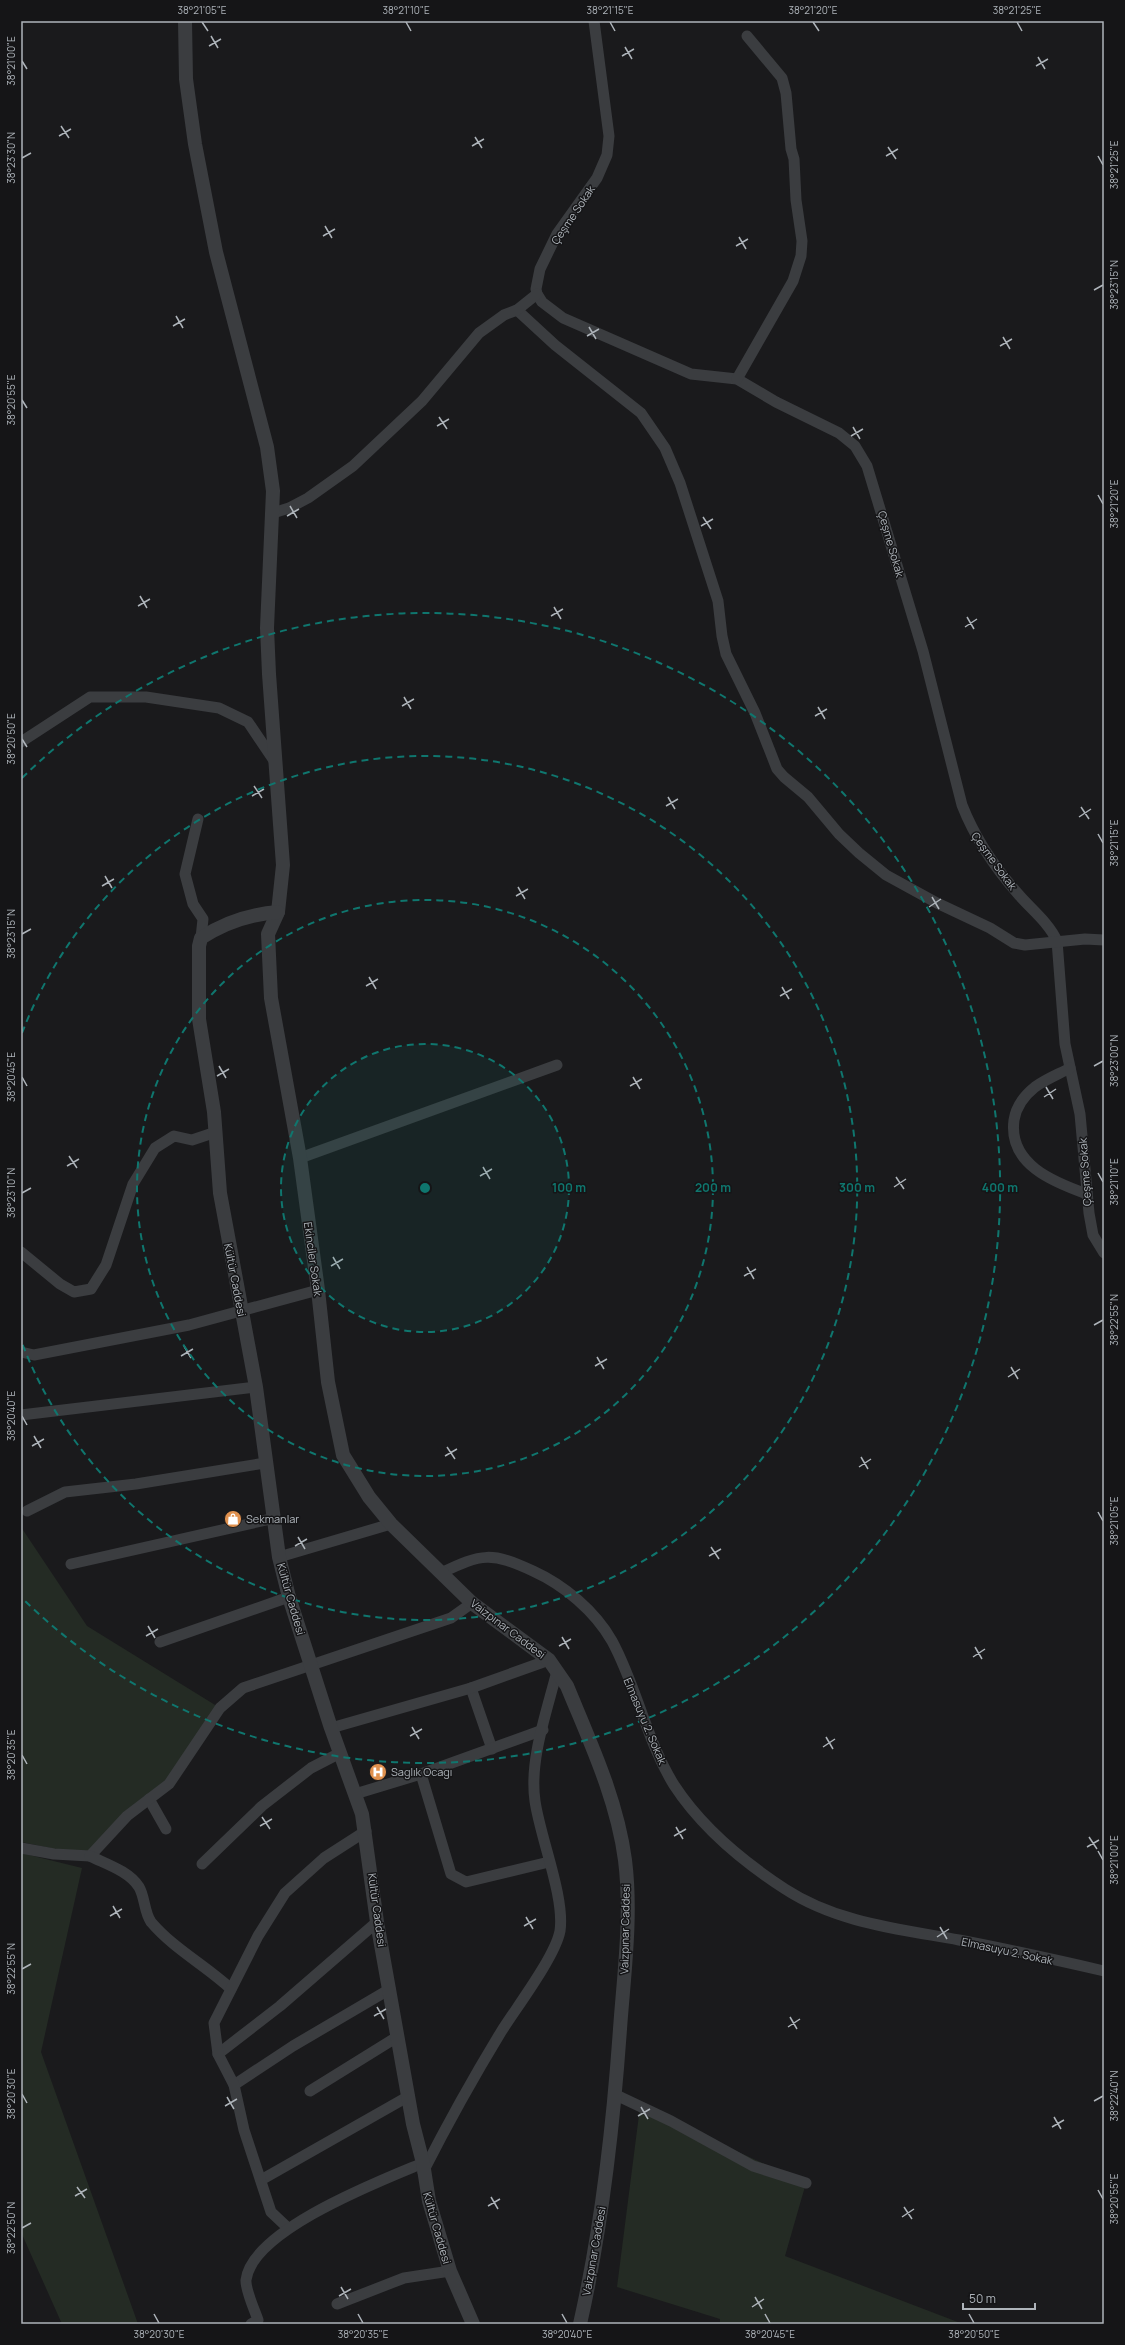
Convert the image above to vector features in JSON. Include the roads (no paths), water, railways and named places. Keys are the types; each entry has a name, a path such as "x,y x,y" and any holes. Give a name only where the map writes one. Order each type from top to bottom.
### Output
{"street":[{"name":"Ekinciler Sokak","path":"185,21 186,79 195,144 216,252 267,447 273,491 267,628 283,865 278,912 268,934 271,998 300,1158 318,1290 328,1382 343,1454 365,1492 391,1524 441,1573"},
{"name":"Çeşme Sokak","path":"594,21 609,136 607,155 598,178 557,234 540,269 537,294 542,302 563,318 691,374 737,379 776,402 839,432 855,446 867,466 923,651 962,805 970,828 1012,887 1052,930 1057,942 1062,1017 1070,1068 1080,1114 1087,1194 1093,1235 1104,1253"},
{"path":"737,379 793,281 801,256 802,241 796,200 795,164 791,149 786,93 782,78 747,36"},
{"path":"273,513 289,508 308,498 363,457 422,401 479,333 504,315 517,310 537,294"},
{"path":"517,310 555,345 641,413 665,448 680,483 718,601 722,636 726,654 755,713 777,769 784,778 808,797 839,834 859,853 898,882 990,928 1014,943 1025,945 1085,938 1104,940"},
{"path":"21,742 90,697 146,697 220,708 248,722 277,764"},
{"path":"198,818 184,874 193,904 203,919 202,938 257,914 278,912"},
{"name":"Kültür Caddesi","path":"202,938 198,961 199,1019 216,1132 220,1193 256,1387 265,1463 275,1518 279,1557 289,1597 366,1831 377,1922 390,1988 397,2038 433,2218 450,2271 473,2324"},
{"path":"300,1158 556,1065"},
{"path":"1070,1068 1040,1084 1027,1095 1015,1116 1014,1136 1018,1151 1032,1166 1052,1180 1087,1194"},
{"path":"21,1252 60,1284 74,1292 91,1289 106,1265 133,1184 155,1148 174,1136 192,1140 216,1132"},
{"path":"21,1352 34,1355 182,1327 318,1290"},
{"path":"21,1415 256,1387"},
{"path":"27,1511 65,1492 136,1484 265,1463"},
{"path":"71,1564 275,1518"},
{"path":"279,1557 391,1524"},
{"name":"Elmasuyu 2. Sokak","path":"441,1573 462,1563 493,1556 541,1575 565,1590 590,1612 612,1640 653,1743 675,1786 712,1831 756,1870 788,1891 846,1918 1104,1971"},
{"name":"Vaizpınar Caddesi","path":"441,1573 472,1603 538,1650 553,1666 567,1686 608,1790 619,1827 624,1859 628,1914 616,2095 600,2226 580,2324"},
{"path":"160,1642 289,1597"},
{"path":"90,1856 127,1816 169,1784 220,1708 243,1688 451,1618 472,1603"},
{"path":"251,2324 258,2320 246,2281 250,2264 288,2228 361,2189 423,2168 500,2033 548,1959 560,1931 558,1899 535,1800 534,1768 543,1730 553,1666 331,1728"},
{"path":"471,1688 492,1749"},
{"path":"355,1794 421,1774 543,1730"},
{"path":"202,1864 262,1806 310,1768 340,1753"},
{"path":"421,1774 451,1874 466,1882 549,1862"},
{"path":"148,1799 166,1828"},
{"path":"288,2228 271,2212 244,2130 234,2085 218,2054 214,2022 258,1936 285,1893 324,1858 366,1831"},
{"path":"21,1848 54,1854 90,1856 120,1871 139,1887 150,1920 178,1949 214,1973 231,1989"},
{"path":"218,2054 280,2006 377,1922"},
{"path":"234,2085 293,2046 390,1988"},
{"path":"310,2091 397,2038"},
{"path":"616,2095 671,2121 753,2166 806,2183"},
{"path":"261,2180 409,2096"},
{"path":"337,2304 404,2278 450,2271"}],"place":[{"name":"Sekmanlar","path":"233,1519"},
{"name":"Saglık Ocagı","path":"378,1772"}]}
